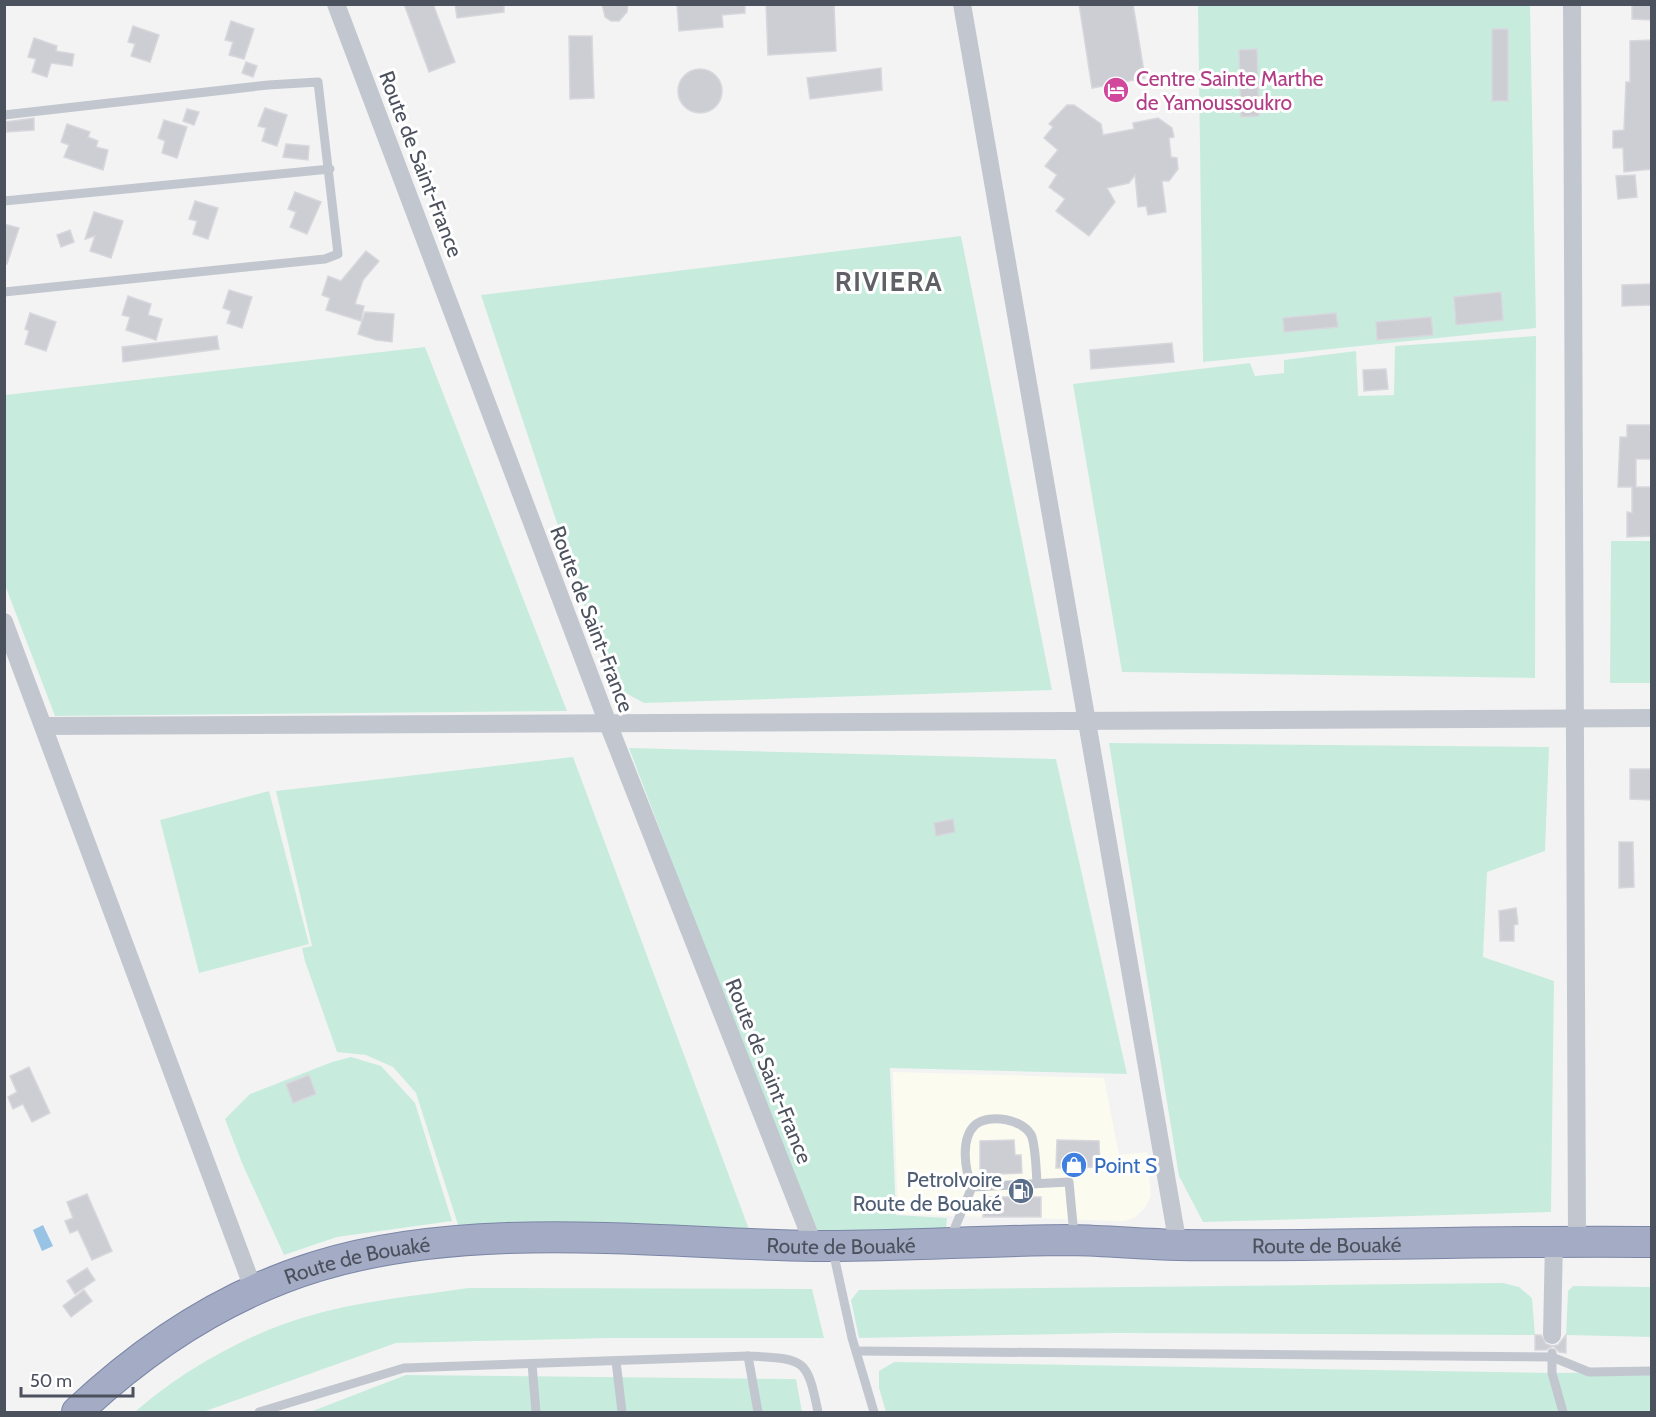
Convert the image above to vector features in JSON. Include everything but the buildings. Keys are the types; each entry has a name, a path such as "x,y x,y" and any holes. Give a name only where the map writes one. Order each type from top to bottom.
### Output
{"highway":[{"name":"Route de Bouaké","path":"77,1413 162,1341 253,1288 321,1264 392,1250 467,1241 591,1237 823,1246 1074,1240 1178,1245 1652,1242"}],"street":[{"name":"Route de Saint-France","path":"336,4 607,721 823,1246"},
{"path":"962,4 1178,1245"},
{"path":"1552,1348 1566,1241 1576,717 1572,4"},
{"path":"4,622 253,1288"},
{"path":"44,726 607,721 1652,718"}],"lane":[{"path":"4,115 268,85 318,82 330,169 338,254 313,261 4,292"},
{"path":"4,201 330,169"},
{"path":"948,1243 972,1187 966,1168 966,1148 974,1126 983,1120 1012,1121 1024,1126 1031,1136 1037,1183"},
{"path":"972,1187 1070,1182 1074,1240"},
{"path":"823,1246 857,1351 874,1413"},
{"path":"857,1351 1552,1348 1589,1372 1652,1371"},
{"path":"1552,1348 1552,1373 1563,1413"},
{"path":"748,1356 758,1413"},
{"path":"259,1413 404,1368 748,1356 788,1358 799,1363 808,1371 818,1413"},
{"path":"616,1361 622,1413"},
{"path":"532,1364 536,1413"}],"shaded area":[{"path":"893,1072 1104,1078 1119,1155 1147,1152 1151,1196 1145,1208 1134,1218 1124,1221 898,1214"}],"green space":[{"path":"1198,5 1530,5 1536,328 1203,362"},
{"path":"961,236 1052,690 644,703 611,685 481,295"},
{"path":"1536,336 1535,678 1122,672 1073,384 1250,363 1255,376 1284,373 1284,360 1356,351 1358,396 1394,395 1395,346"},
{"path":"425,347 567,711 55,716 5,585 5,395"},
{"path":"1611,541 1651,541 1651,683 1610,683"},
{"path":"1109,743 1549,747 1545,851 1487,872 1483,957 1554,981 1551,1212 1203,1222 1179,1176"},
{"path":"629,748 1056,759 1127,1074 890,1068 896,1215 947,1218 945,1241 816,1244"},
{"path":"573,757 750,1232 461,1234 416,1093 393,1067 366,1055 337,1052 305,961 302,948 312,946 276,791"},
{"path":"269,791 309,944 199,973 160,820"},
{"path":"351,1057 381,1066 415,1103 452,1221 337,1237 284,1255 242,1163 225,1119 250,1094 332,1062"},
{"path":"1503,1283 1519,1287 1532,1298 1535,1335 1113,1333 859,1338 851,1300 859,1290"},
{"path":"1573,1286 1651,1287 1651,1337 1566,1335 1568,1291"},
{"path":"468,1288 812,1289 824,1338 611,1338 396,1343 203,1412 135,1412 193,1369 260,1333 283,1324 345,1307"},
{"path":"894,1362 1552,1373 1651,1372 1652,1412 886,1412 879,1388 879,1371"},
{"path":"406,1375 796,1379 802,1412 310,1412"}],"water":[{"path":"43,1225 53,1246 42,1251 33,1230"}],"place":[{"name":"Centre Sainte Marthe de Yamoussoukro","path":"1116,90"},
{"name":"Point S","path":"1074,1165"},
{"name":"PetroIvoire Route de Bouaké","path":"1021,1191"}],"district":[{"name":"RIVIERA","path":"889,281"}]}
